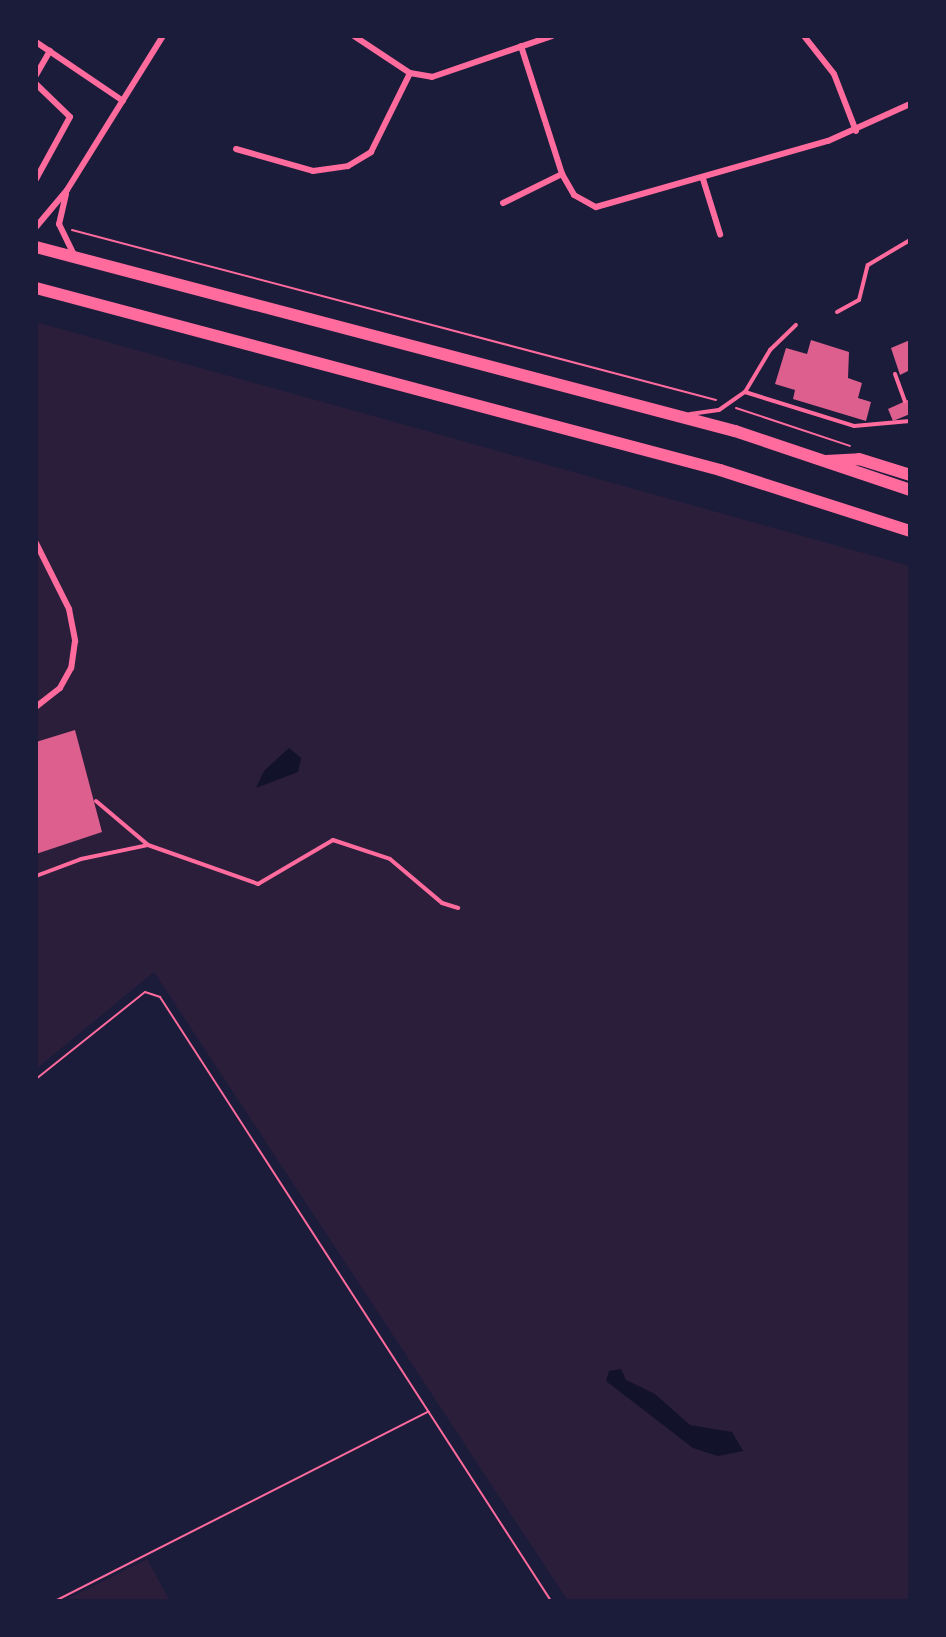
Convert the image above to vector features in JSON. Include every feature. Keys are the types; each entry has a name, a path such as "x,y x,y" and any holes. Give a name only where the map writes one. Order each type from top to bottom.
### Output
{"main road":[{"path":"38,250 668,414 910,490"},
{"path":"36,288 720,470 910,531"},
{"path":"825,462 859,459 910,475"}],"street":[{"path":"36,227 67,190 163,36"},
{"path":"354,36 410,73 432,76 552,36"},
{"path":"804,36 834,74 856,131"},
{"path":"36,42 123,101"},
{"path":"521,46 562,174 585,205 607,208 856,131 910,104"},
{"path":"36,75 50,51"},
{"path":"236,149 313,171 348,166 371,152 410,73"},
{"path":"36,84 70,117 36,179"},
{"path":"503,203 562,174"},
{"path":"703,178 720,234"},
{"path":"67,190 59,224 76,259"},
{"path":"36,543 69,609 75,641 71,668 60,688 36,707"}],"lane":[{"path":"837,312 859,300 868,265 910,240"},
{"path":"668,414 710,413 745,392 770,350 796,325"},
{"path":"895,374 905,401"},
{"path":"745,392 854,426 910,421"},
{"path":"96,801 148,845 254,884 322,843 342,841 390,859 442,903 458,908"},
{"path":"36,876 81,859 148,845"}],"path":[{"path":"64,226 112,244 722,402"},
{"path":"734,407 856,448"},
{"path":"36,1079 145,992 160,997 431,1410 551,1601"},
{"path":"55,1601 431,1410"}],"shaded area":[{"path":"36,322 910,566 910,1601 568,1601 154,972 36,1069"},
{"path":"289,748 301,758 298,772 256,788 264,771"},
{"path":"621,1369 626,1380 655,1394 690,1425 732,1432 743,1451 718,1456 693,1448 606,1381 609,1371"},
{"path":"147,1559 170,1601 63,1601"}],"building":[{"path":"811,340 849,352 848,378 862,383 858,398 871,402 866,421 793,399 795,390 775,384 786,348 807,354"},
{"path":"910,340 910,370 900,375 891,348"},
{"path":"910,399 910,414 893,421 888,409"},
{"path":"75,730 102,832 36,854 36,742"}]}
